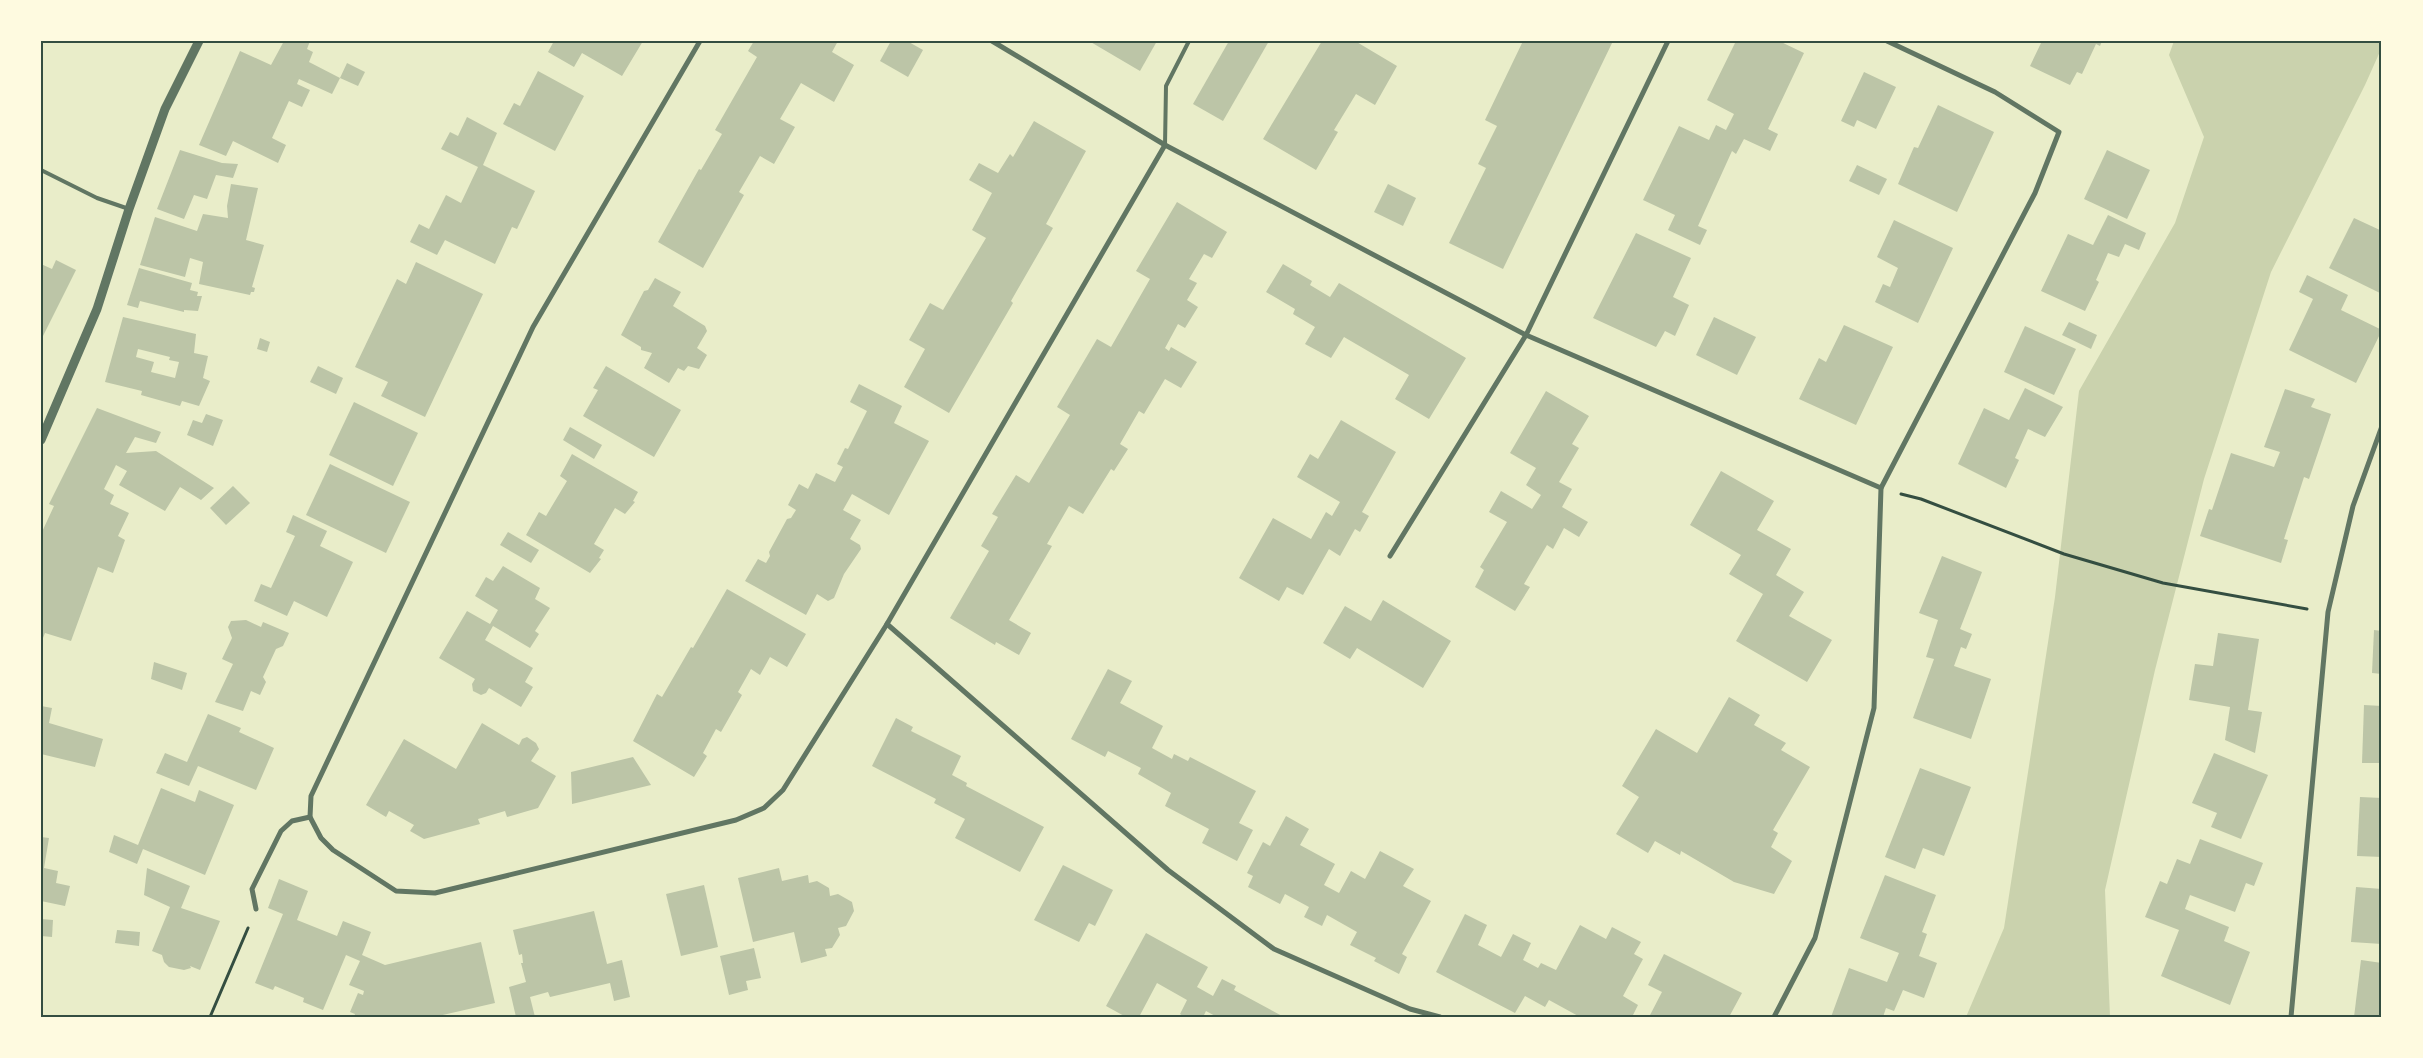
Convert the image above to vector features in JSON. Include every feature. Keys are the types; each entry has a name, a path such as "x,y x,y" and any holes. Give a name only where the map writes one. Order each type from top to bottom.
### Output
{"street":[{"path":"41,440 97,309 128,208 165,109 199,41"},
{"path":"700,41 532,327 312,796 310,817 321,838 332,850 396,890 434,893 736,820 764,808 783,790 887,624 1165,145"},
{"path":"992,41 1165,145 1526,336 1881,488"},
{"path":"1390,556 1526,336 1668,41"},
{"path":"1774,1017 1815,938 1874,708 1881,488 2035,193 2059,132 1995,92 1887,41"},
{"path":"2292,1017 2328,612 2353,506 2382,426"},
{"path":"887,624 1168,870 1274,949 1410,1009 1440,1017"},
{"path":"256,909 252,889 281,831 292,821 310,817"}],"lane":[{"path":"1165,145 1166,86 1189,41"},
{"path":"41,170 97,198 128,208"}],"path":[{"path":"1881,488 1921,499 2064,554 2163,583 2328,612"},
{"path":"210,1017 256,909"}],"green space":[{"path":"2174,41 2382,41 2382,47 2365,85 2271,272 2204,479 2155,670 2105,890 2110,1017 1966,1017 2004,928 2055,597 2079,391 2175,223 2204,137 2169,55"}],"building":[{"path":"284,41 310,41 307,49 313,52 309,62 340,78 332,94 299,79 297,84 310,90 302,107 289,101 272,138 286,145 278,163 233,141 226,156 199,145 240,51 271,65"},
{"path":"554,41 643,41 622,76 582,53 574,67 548,52"},
{"path":"754,41 838,41 832,52 854,65 834,102 801,83 780,119 795,127 774,164 760,156 739,192 744,195 703,268 658,242 699,169 701,170 722,134 715,130 757,57 748,51"},
{"path":"891,41 907,41 923,50 908,77 880,61"},
{"path":"1089,41 1157,41 1140,71"},
{"path":"1229,41 1269,41 1223,121 1193,104"},
{"path":"1322,41 1355,41 1397,66 1375,105 1356,94 1334,130 1338,132 1316,170 1263,139"},
{"path":"1523,41 1613,41 1503,269 1449,243 1486,168 1478,164 1497,126 1485,120"},
{"path":"1736,41 1779,41 1804,53 1768,129 1778,134 1770,151 1744,139 1736,154 1732,151 1698,226 1707,230 1700,245 1668,230 1675,215 1643,200 1679,126 1709,140 1716,125 1726,130 1734,114 1707,100"},
{"path":"2042,41 2102,41 2100,46 2096,44 2082,74 2077,72 2070,85 2030,66"},
{"path":"347,63 365,72 358,86 340,78"},
{"path":"538,71 584,96 555,151 503,124 514,103 520,106"},
{"path":"1864,72 1896,87 1876,129 1857,120 1854,127 1841,121"},
{"path":"1938,105 1994,132 1957,212 1898,184 1914,147 1918,148"},
{"path":"467,117 497,133 483,165 535,191 517,229 512,227 495,264 445,240 437,255 410,242 419,224 429,229 446,195 461,203 478,167 441,149 450,132 458,136"},
{"path":"1034,121 1086,151 1046,224 1053,228 1011,301 1013,303 949,413 904,387 925,349 909,340 930,303 943,310 986,238 972,230 992,193 969,180 979,163 998,173 1010,154 1013,157"},
{"path":"180,150 222,163 238,164 233,178 216,175 207,199 194,195 184,219 157,209"},
{"path":"2107,150 2150,170 2127,219 2084,199"},
{"path":"1857,165 1887,179 1879,195 1849,181"},
{"path":"231,184 258,188 246,240 264,245 252,287 255,288 254,292 251,292 250,295 199,284 203,262 190,258 185,277 140,265 155,217 197,231 203,214 228,218 227,206"},
{"path":"1388,184 1416,198 1403,226 1374,212"},
{"path":"1177,202 1227,232 1212,258 1204,254 1189,279 1197,283 1187,300 1198,307 1185,328 1178,324 1165,348 1169,351 1171,347 1197,362 1181,388 1165,379 1144,414 1139,411 1120,444 1128,449 1114,471 1111,469 1083,514 1069,506 1047,544 1052,546 1009,620 1031,633 1019,655 996,642 995,645 950,618 989,551 981,546 998,517 992,514 1016,475 1029,483 1070,415 1057,407 1097,339 1111,347 1150,279 1136,271"},
{"path":"2108,215 2146,233 2139,250 2125,244 2119,257 2108,253 2096,280 2099,282 2085,311 2041,291 2068,234 2093,245"},
{"path":"2354,218 2382,231 2382,294 2329,268"},
{"path":"1894,220 1953,248 1918,323 1875,302 1883,284 1890,287 1898,268 1877,257"},
{"path":"1636,233 1691,258 1673,297 1689,305 1675,336 1665,331 1656,347 1593,318"},
{"path":"56,260 76,270 41,340 41,264 52,269"},
{"path":"416,262 483,294 425,417 381,396 388,382 355,367 397,279 406,284"},
{"path":"1283,264 1312,281 1310,285 1330,297 1339,283 1466,358 1429,419 1395,399 1409,375 1344,337 1331,358 1305,344 1315,327 1293,314 1295,309 1266,292"},
{"path":"139,268 192,283 190,290 198,292 197,296 202,296 198,311 184,310 184,312 140,301 138,308 127,305"},
{"path":"2307,275 2348,295 2341,310 2382,330 2356,383 2289,350 2313,299 2299,292"},
{"path":"655,278 681,292 673,306 705,326 707,331 697,348 707,355 699,369 688,366 684,371 678,368 669,383 644,368 652,353 641,350 641,347 621,335 644,291 648,290"},
{"path":"123,317 196,334 194,353 208,356 203,378 210,381 199,406 182,401 180,406 141,395 142,391 105,382","holes":["138,349 170,357 169,360 179,362 175,378 151,372 154,362 136,357"]},
{"path":"1714,317 1756,337 1737,375 1696,355"},
{"path":"2069,322 2097,335 2091,349 2062,335"},
{"path":"1844,325 1893,347 1856,425 1799,399 1819,358 1826,362"},
{"path":"2025,326 2076,349 2054,395 2004,372"},
{"path":"260,338 270,342 267,352 257,349"},
{"path":"318,366 343,378 336,394 310,382"},
{"path":"606,366 681,410 654,457 583,416 598,390 593,388"},
{"path":"859,384 902,406 894,423 929,441 889,515 852,494 843,510 861,520 850,539 860,545 861,549 844,574 834,598 828,601 817,594 806,615 745,581 758,559 766,563 770,556 769,552 787,519 791,518 796,510 788,505 799,484 808,489 816,473 835,482 843,467 837,464 845,448 848,449 867,411 850,402"},
{"path":"2025,388 2063,407 2045,437 2028,429 2015,458 2019,460 2006,488 1958,464 1984,408 2009,420"},
{"path":"2285,389 2315,399 2311,407 2331,414 2309,479 2304,477 2284,539 2288,540 2281,563 2200,536 2209,509 2212,510 2231,453 2274,467 2280,452 2264,447"},
{"path":"1546,391 1589,416 1572,444 1579,448 1559,482 1572,489 1562,507 1588,522 1579,537 1564,528 1553,549 1547,545 1524,584 1530,587 1515,611 1475,587 1484,570 1480,567 1507,522 1489,512 1501,491 1532,509 1541,495 1526,485 1536,468 1510,453"},
{"path":"354,402 418,433 393,486 329,455"},
{"path":"97,408 161,432 156,443 135,437 126,453 156,451 214,488 201,500 180,487 165,511 119,485 127,471 116,465 104,489 114,495 110,504 129,513 118,536 125,540 113,573 98,567 71,641 45,633 41,643 41,534 54,506 49,504"},
{"path":"206,414 223,420 213,446 187,435 193,420 202,423"},
{"path":"1341,420 1396,452 1362,512 1369,516 1360,532 1355,529 1340,556 1329,549 1303,595 1287,587 1279,601 1239,578 1273,518 1311,539 1326,512 1332,516 1340,502 1297,477 1310,454 1318,459"},
{"path":"570,427 602,445 594,459 563,440"},
{"path":"572,454 638,492 633,501 635,502 625,514 615,508 594,544 604,550 599,558 601,559 590,573 526,535 539,512 546,516 567,481 560,476"},
{"path":"330,464 410,502 386,553 306,515"},
{"path":"1721,471 1774,501 1757,530 1791,549 1776,575 1804,592 1789,616 1832,640 1807,682 1736,641 1763,594 1729,574 1741,555 1690,525"},
{"path":"233,486 250,503 226,525 210,508"},
{"path":"293,515 327,531 320,546 353,562 327,617 294,601 287,616 254,601 261,584 271,588 295,536 286,532"},
{"path":"508,532 539,550 531,563 500,545"},
{"path":"1942,556 1982,572 1960,629 1972,634 1966,649 1961,647 1954,666 1991,679 1971,739 1913,718 1934,659 1926,657 1938,620 1919,613"},
{"path":"503,566 540,588 535,599 550,608 535,631 539,634 530,648 493,626 485,640 533,668 525,682 533,687 521,707 489,688 486,693 481,695 473,691 472,684 475,679 439,658 467,611 490,624 498,610 475,596 486,577 493,581"},
{"path":"727,589 806,634 787,667 770,657 760,675 751,669 738,692 742,695 721,732 716,729 703,753 707,756 694,777 633,741 657,694 662,697"},
{"path":"1383,600 1451,641 1423,688 1357,648 1350,659 1323,643 1345,606 1371,621"},
{"path":"246,620 261,627 263,622 289,633 283,646 276,649 263,677 266,682 260,695 251,691 243,711 215,702 233,664 222,659 232,638 228,627 231,621"},
{"path":"2374,630 2382,631 2382,674 2372,673"},
{"path":"2218,633 2259,639 2248,710 2262,712 2255,753 2225,740 2230,707 2189,700 2195,664 2213,666"},
{"path":"154,662 187,673 182,690 151,679"},
{"path":"1108,669 1132,681 1120,703 1163,726 1152,748 1172,759 1174,754 1188,761 1190,757 1256,791 1239,823 1253,830 1237,861 1202,843 1209,829 1165,806 1171,793 1138,774 1141,768 1108,751 1105,757 1071,739"},
{"path":"1729,697 1760,715 1754,725 1786,743 1781,750 1810,767 1773,830 1778,833 1771,847 1792,861 1774,894 1734,882 1681,851 1680,855 1655,841 1648,853 1616,834 1639,797 1622,786 1656,729 1697,753"},
{"path":"2364,705 2382,706 2382,763 2362,763"},
{"path":"41,706 52,708 49,723 103,739 95,767 41,754"},
{"path":"208,714 241,728 239,732 274,748 256,790 198,766 189,786 156,773 165,753 187,762"},
{"path":"896,718 913,727 911,731 961,756 952,775 967,783 966,786 1044,827 1020,872 955,838 965,819 934,803 936,799 872,766"},
{"path":"482,723 519,745 522,739 527,737 536,743 539,749 531,761 556,776 538,808 507,817 505,811 478,819 480,824 424,839 410,831 414,825 389,811 386,817 366,805 404,739 456,769"},
{"path":"2214,753 2268,775 2241,839 2211,827 2217,813 2192,803"},
{"path":"633,757 651,785 572,804 571,772"},
{"path":"1920,768 1971,787 1944,856 1923,848 1915,869 1885,857"},
{"path":"161,788 195,802 199,790 234,805 205,875 143,849 137,864 109,852 114,835 138,845"},
{"path":"2360,797 2382,798 2382,857 2357,856"},
{"path":"1286,816 1309,829 1300,845 1335,864 1324,885 1339,893 1351,871 1365,879 1380,851 1414,869 1403,886 1431,901 1402,954 1407,957 1399,974 1374,961 1376,958 1350,945 1357,932 1327,915 1322,926 1304,917 1309,907 1285,894 1280,904 1248,887 1253,876 1247,873 1263,842 1270,846"},
{"path":"41,837 49,838 44,868 58,871 56,883 70,886 65,906 41,901"},
{"path":"2200,839 2263,863 2254,886 2246,883 2235,912 2190,895 2185,909 2229,927 2224,941 2250,952 2230,1005 2161,976 2179,930 2145,917 2160,881 2167,884 2177,859 2190,864"},
{"path":"1063,865 1113,890 1095,926 1089,923 1079,942 1034,920"},
{"path":"147,868 190,886 181,908 220,921 200,970 190,966 191,968 184,970 169,967 164,962 162,955 152,951 170,907 144,895"},
{"path":"779,868 782,881 808,875 809,883 817,881 829,888 830,896 838,894 852,902 854,911 846,926 838,928 840,935 832,948 825,949 827,956 801,963 794,932 753,942 738,878"},
{"path":"1885,875 1936,895 1922,932 1927,934 1919,956 1937,963 1924,998 1903,990 1894,1011 1886,1008 1883,1017 1831,1017 1849,968 1887,982 1899,953 1860,938"},
{"path":"279,879 308,891 297,920 337,936 343,921 371,932 362,955 385,965 481,942 495,1003 434,1017 354,1017 355,1014 350,1012 358,993 363,995 364,991 349,985 360,961 346,955 323,1010 303,1002 304,998 275,986 273,990 255,983 283,914 268,908"},
{"path":"704,885 718,947 681,956 666,894"},
{"path":"2356,887 2382,889 2382,944 2351,942"},
{"path":"594,911 607,964 622,960 630,997 614,1001 610,983 550,997 548,992 530,997 535,1017 516,1017 509,987 526,982 521,963 523,963 522,954 519,955 513,930"},
{"path":"1465,914 1487,925 1478,945 1501,957 1513,934 1531,943 1523,960 1538,968 1541,963 1556,970 1580,925 1606,939 1612,927 1641,942 1634,954 1643,959 1623,996 1638,1005 1632,1017 1580,1017 1549,1000 1545,1007 1525,996 1515,1013 1436,972"},
{"path":"41,919 53,920 52,937 41,936"},
{"path":"117,930 140,932 139,946 115,943"},
{"path":"1146,933 1208,967 1197,987 1213,996 1222,979 1236,986 1234,990 1284,1017 1217,1017 1206,1011 1203,1017 1184,1017 1180,1014 1187,1000 1157,983 1139,1017 1126,1017 1106,1006"},
{"path":"754,948 761,978 746,981 748,990 729,995 720,956"},
{"path":"1664,954 1742,993 1729,1017 1649,1017 1662,992 1648,985"},
{"path":"2361,960 2382,963 2382,1017 2354,1017"}]}
